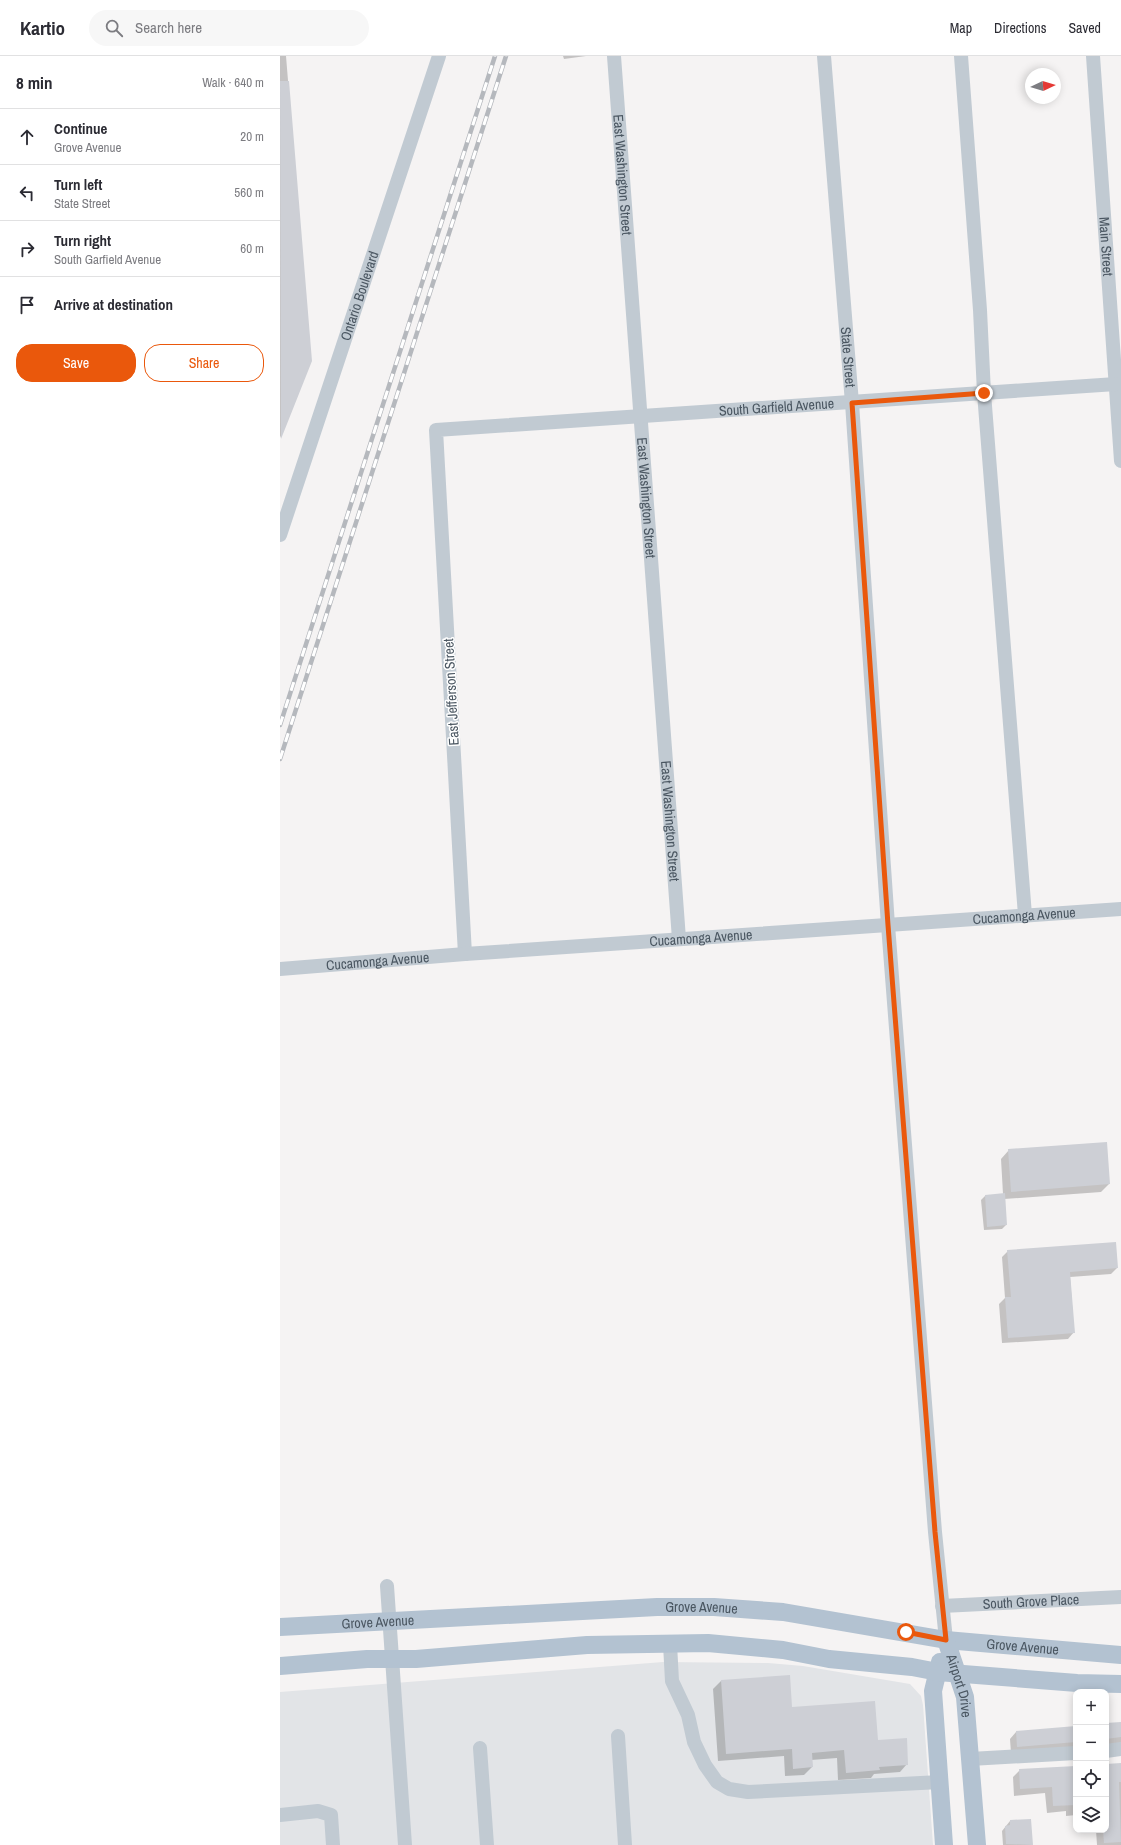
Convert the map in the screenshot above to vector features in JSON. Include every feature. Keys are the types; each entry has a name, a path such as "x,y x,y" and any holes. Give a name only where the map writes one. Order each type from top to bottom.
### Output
{"main road":[{"name":"Grove Avenue","path":"280,1627 658,1607 714,1607 783,1612 946,1640 1121,1655"},
{"name":"Airport Drive","path":"944,1845 933,1691 946,1640"},
{"name":"Airport Drive","path":"946,1640 965,1697 977,1845"},
{"path":"280,1666 366,1659 392,1660 587,1645 708,1642 783,1650 829,1658 912,1667 938,1672 1077,1683 1121,1684"}],"street":[{"name":"Ontario Boulevard","path":"280,535 439,56"},
{"name":"East Washington Street","path":"614,56 678,939"},
{"name":"State Street","path":"824,56 852,403 888,925 942,1606 946,1640"},
{"path":"961,56 980,310 984,393 1025,915"},
{"name":"Main Street","path":"1093,56 1121,461"},
{"name":"South Garfield Avenue","path":"436,430 1116,384"},
{"name":"East Jefferson Street","path":"436,430 465,954"},
{"name":"Cucamonga Avenue","path":"280,968 1121,908"},
{"path":"387,1586 405,1845"},
{"name":"South Grove Place","path":"942,1606 1121,1597"},
{"path":"670,1644 672,1681 688,1715 694,1742 717,1782 729,1789 748,1792 940,1782"},
{"path":"618,1736 626,1845"},
{"path":"480,1748 487,1845"},
{"path":"1109,1750 1121,1749"},
{"path":"970,1759 1073,1753"},
{"path":"280,1815 318,1811 331,1815 333,1845"}],"shaded area":[{"path":"663,1662 768,1663 803,1666 910,1684 921,1696 923,1705 933,1845 280,1845 280,1692"}],"building":[{"path":"280,81 289,81 312,361 281,439"},
{"path":"1107,1142 1110,1184 1011,1192 1008,1149"},
{"path":"1005,1193 1007,1225 987,1227 985,1195"},
{"path":"1116,1242 1118,1268 1070,1272 1075,1333 1008,1338 1005,1297 1011,1297 1007,1250"},
{"path":"790,1675 792,1707 875,1701 878,1740 907,1738 908,1765 879,1767 880,1770 846,1773 844,1750 812,1753 813,1767 793,1769 792,1749 726,1754 721,1680"},
{"path":"1121,1722 1121,1737 1109,1739 1109,1723"},
{"path":"1073,1726 1073,1742 1017,1747 1016,1731"},
{"path":"1121,1763 1121,1782 1119,1782 1121,1842 1104,1843 1103,1833 1109,1833 1109,1764"},
{"path":"1073,1766 1073,1805 1053,1806 1052,1787 1020,1789 1019,1769"},
{"path":"1031,1819 1033,1845 1006,1844 1005,1826 1010,1825 1010,1820"}],"railway":[{"path":"280,725 495,56"},
{"path":"280,759 506,56"}],"route":[{"path":"906,1632 946,1640 935,1532 888,925 852,403 984,393"}]}
